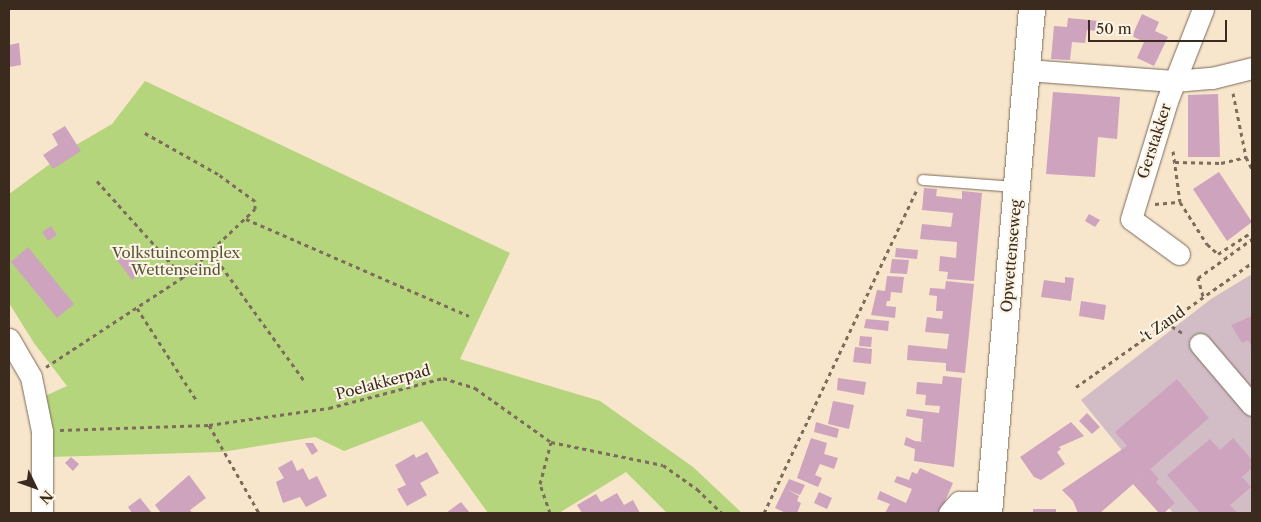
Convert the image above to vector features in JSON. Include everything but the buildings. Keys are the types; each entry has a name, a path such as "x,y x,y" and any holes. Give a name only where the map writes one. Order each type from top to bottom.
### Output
{"street":[{"name":"Opwettenseweg","path":"949,513 959,502 989,508 1032,9"},
{"name":"Gerstakker","path":"1179,254 1131,220 1146,162 1174,81 1203,9"},
{"path":"1027,70 1174,81 1252,68"},
{"path":"9,339 31,377 42,431 42,513"},
{"path":"1200,344 1252,405"}],"lane":[{"path":"923,180 1017,187"}],"path":[{"path":"1231,73 1246,157 1252,169"},
{"path":"31,377 183,277 212,253 255,209 255,201 218,174 145,133"},
{"path":"1172,144 1180,202 1207,244 1222,258"},
{"path":"1174,162 1222,163 1246,157"},
{"path":"764,513 923,180"},
{"path":"97,182 183,277"},
{"path":"246,219 469,316"},
{"path":"1218,254 1252,232"},
{"path":"1203,296 1198,278 1222,258 1252,238"},
{"path":"212,253 305,382"},
{"name":"'t Zand","path":"1076,387 1252,263"},
{"path":"137,308 196,400"},
{"name":"Poelakkerpad","path":"42,431 209,425 328,408 443,378 475,388 551,442 663,465 697,488 722,513"},
{"path":"209,425 259,513"},
{"path":"550,513 540,484 551,442"}],"shaded area":[{"path":"1252,274 1252,513 1173,513 1081,400 1211,299"}],"green space":[{"name":"Volkstuincomplex Wettenseind","path":"145,81 510,253 460,359 600,401 693,467 742,513 667,513 626,472 559,513 488,513 422,421 344,451 315,437 222,452 50,457 45,396 67,386 34,343 9,303 9,194 76,145 112,124"}]}
